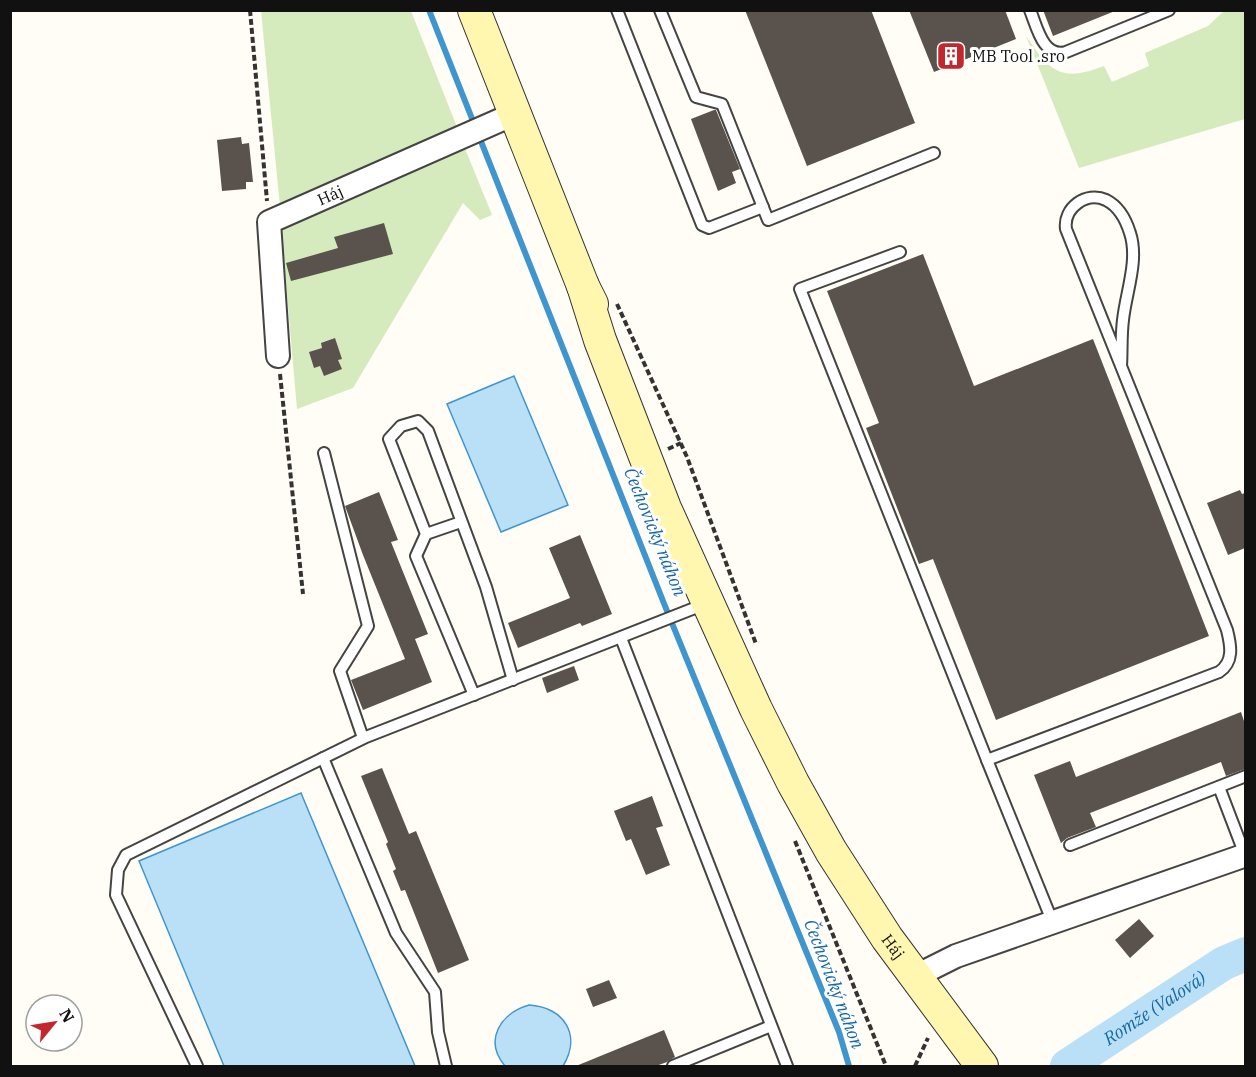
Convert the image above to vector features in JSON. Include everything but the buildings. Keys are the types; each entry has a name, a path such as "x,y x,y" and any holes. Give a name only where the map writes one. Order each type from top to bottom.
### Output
{"main road":[{"name":"Háj","path":"474,10 583,286 591,316 645,459 686,554 696,608 756,709 810,814 858,895 914,977"},
{"path":"914,977 982,1066"}],"street":[{"name":"Háj","path":"269,222 514,114"},
{"path":"269,222 278,356"},
{"name":"Háj","path":"914,977 956,956 1245,855"}],"lane":[{"path":"617,10 702,225 709,228 763,207"},
{"path":"660,10 696,97 722,104 768,220 934,153"},
{"path":"1030,10 1044,43 1051,51 1058,54 1169,10"},
{"path":"987,760 1219,672 1230,660 1227,630 1121,366 1066,229 1065,220 1069,210 1078,203 1090,199 1106,200 1117,209 1132,240 1131,269 1123,321 1121,366"},
{"path":"900,252 800,289 1053,923"},
{"path":"474,695 416,556 426,534 389,439 401,426 418,421 428,431 486,587 513,680"},
{"path":"324,453 368,626 340,671 363,738"},
{"path":"426,534 461,522"},
{"path":"197,1066 116,895 118,870 126,855 363,738 696,608"},
{"path":"621,638 787,1066"},
{"path":"322,758 396,933 435,992 438,1032 446,1066"},
{"path":"1070,844 1245,776"},
{"path":"1219,786 1245,855"},
{"path":"673,1066 771,1026"}],"path":[{"path":"250,10 269,222"},
{"path":"278,356 303,594"},
{"path":"681,443 758,649"},
{"path":"915,1066 928,1038"}],"green space":[{"path":"1225,10 1245,11 1245,119 1079,168 1026,36 1042,58 1058,70 1077,73 1104,66 1112,82 1149,66 1145,53 1208,26"},
{"path":"261,11 411,11 457,127 280,207"},
{"path":"464,146 492,215 480,220 463,203 353,388 297,409 281,227"}],"water":[{"path":"514,376 568,505 501,532 447,404"},
{"path":"301,793 415,1066 224,1066 139,861"},
{"path":"529,1005 552,1011 566,1025 571,1044 563,1066 505,1066 499,1056 496,1047 498,1029 510,1014"}],"waterway":[{"name":"Čechovický náhon","path":"429,10 665,606 839,1032 849,1066"},
{"name":"Romže (Valová)","path":"1067,1066 1224,963 1246,954"}],"place":[{"name":"MB Tool .sro","path":"951,56"}]}
